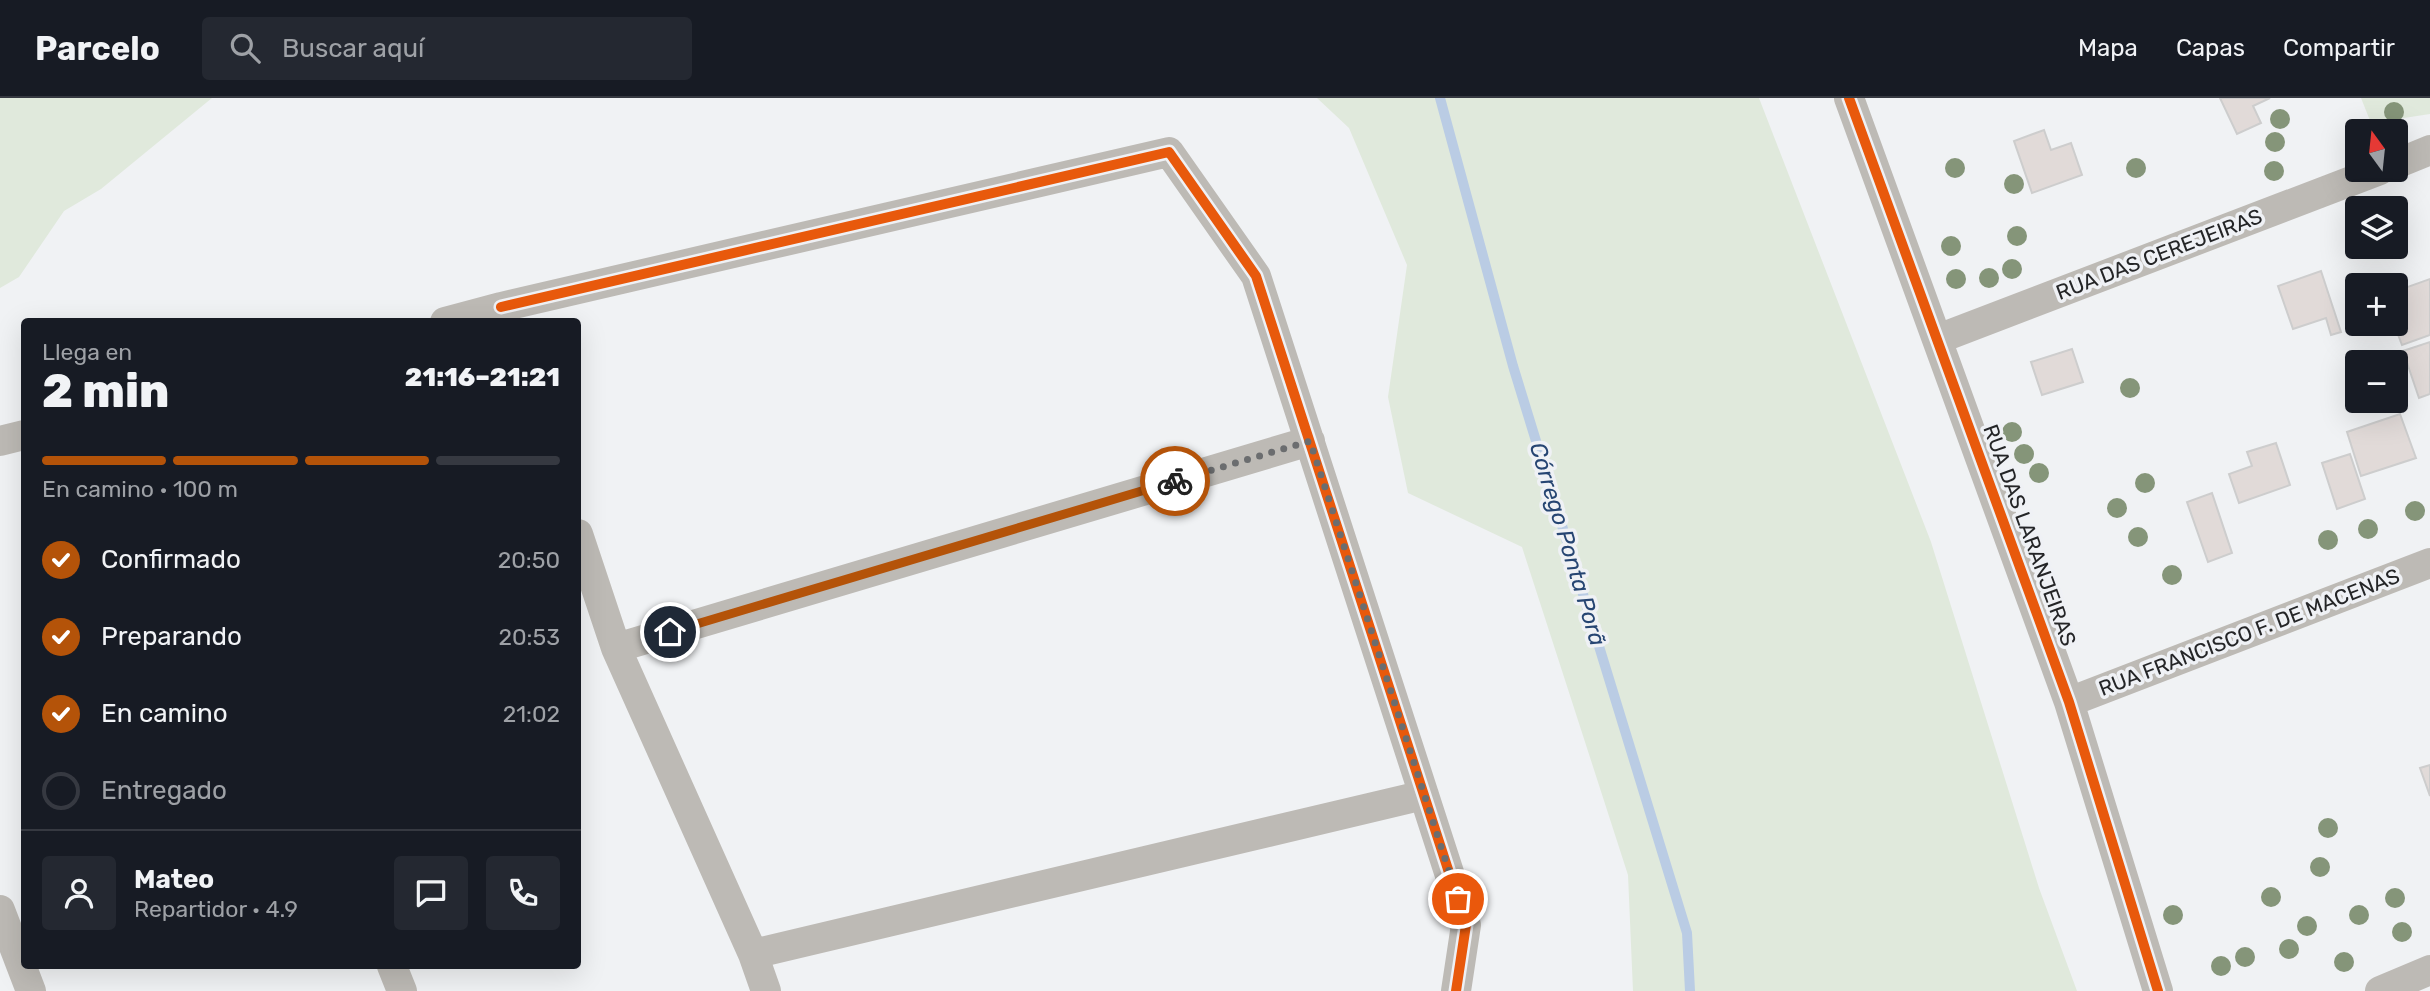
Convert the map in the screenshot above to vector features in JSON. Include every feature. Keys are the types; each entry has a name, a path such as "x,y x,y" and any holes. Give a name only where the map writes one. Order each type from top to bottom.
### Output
{"street":[{"name":"RUA DAS LARANJEIRAS","path":"1849,98 2069,702 2158,991"},
{"path":"2408,159 2430,150"},
{"path":"478,318 503,315 1169,152 1256,276 1466,925 1456,991"},
{"name":"RUA DAS CEREJEIRAS","path":"1938,339 2348,182"},
{"path":"0,441 21,436"},
{"path":"616,648 1310,441"},
{"path":"581,543 616,648 753,954 766,991"},
{"name":"RUA FRANCISCO F. DE MACENAS","path":"2069,702 2430,563"},
{"path":"753,954 1424,795"},
{"path":"0,909 21,965"},
{"path":"23,969 31,991"},
{"path":"393,969 402,991"},
{"path":"2380,991 2430,970"}],"shaded area":[{"path":"0,98 212,98 101,189 64,211 19,277 0,288"},
{"path":"1317,98 1759,98 1931,542 2039,888 2077,991 1633,991 1628,875 1522,547 1408,493 1388,397 1407,265 1349,128"},
{"path":"2361,98 2430,98 2430,114 2397,119 2369,119"}],"building":[{"path":"2220,98 2270,98 2253,106 2261,123 2237,134"},
{"path":"2044,130 2051,150 2071,143 2082,175 2032,193 2014,141"},
{"path":"2321,271 2341,332 2331,335 2326,318 2293,329 2278,286"},
{"path":"2430,279 2430,335 2402,345 2399,336 2408,336 2408,287"},
{"path":"2430,342 2430,394 2419,398 2408,366 2406,350"},
{"path":"2072,349 2083,382 2042,395 2031,362"},
{"path":"2400,414 2416,458 2361,476 2347,432"},
{"path":"2276,443 2290,485 2239,503 2229,474 2252,466 2247,452"},
{"path":"2350,454 2365,499 2337,509 2322,463"},
{"path":"2212,493 2232,553 2208,562 2187,502"},
{"path":"2430,765 2430,796 2420,768"}],"waterway":[{"name":"Córrego Ponta Porã","path":"1440,98 1513,366 1687,933 1690,991"}],"cycle path":[{"path":"1849,98 2069,702 2158,991"},
{"path":"501,307 1169,152 1256,276 1466,925 1456,991"}],"way so far":[{"path":"1175,481 1310,441 1458,899"}],"route":[{"path":"670,632 1175,481"}]}
